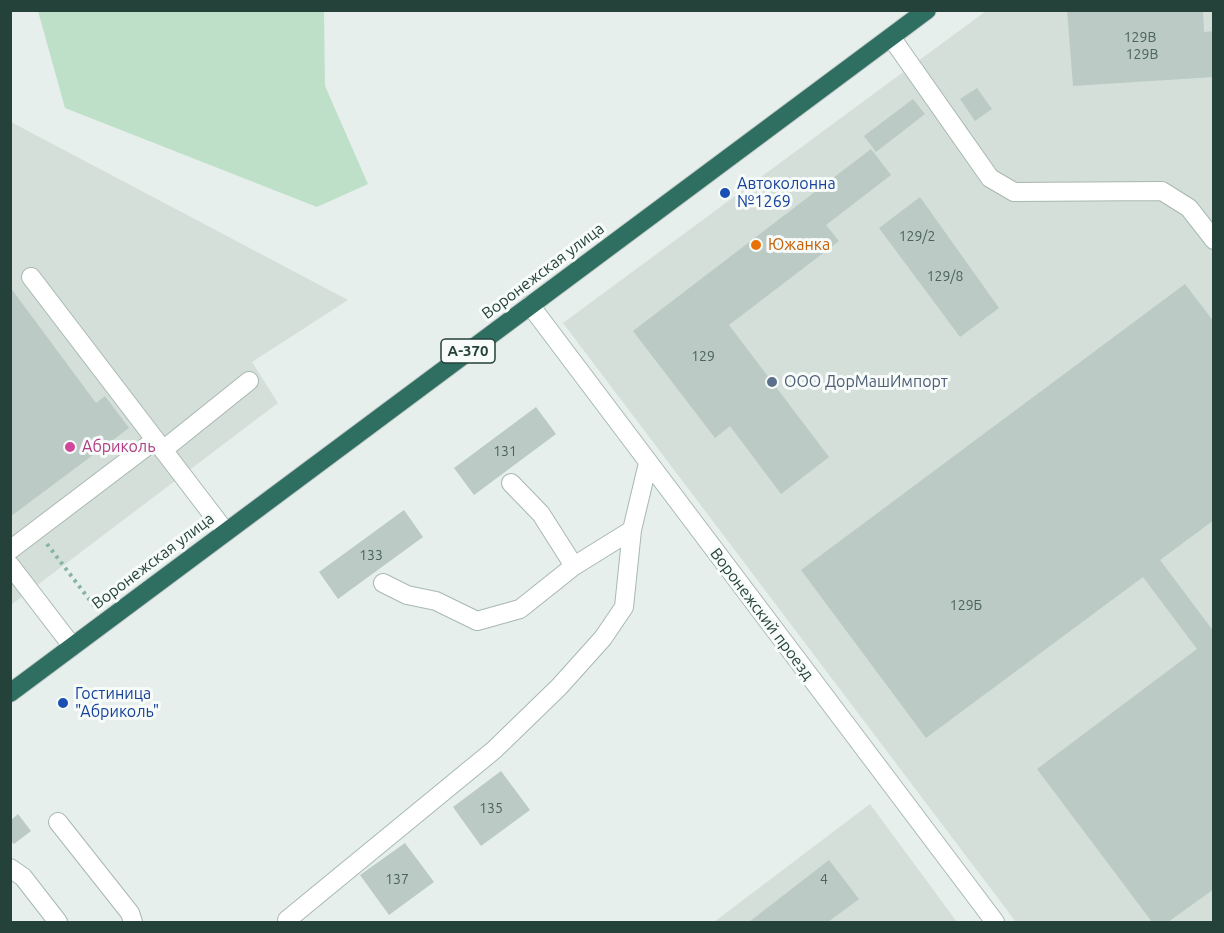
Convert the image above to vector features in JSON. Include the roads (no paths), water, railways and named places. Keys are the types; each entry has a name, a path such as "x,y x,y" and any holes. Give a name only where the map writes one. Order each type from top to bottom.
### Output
{"highway":[{"name":"Воронежская улица","path":"10,693 927,10"}],"street":[{"path":"891,37 990,178 1014,192 1162,191 1189,208 1214,240"},
{"path":"31,277 225,531"},
{"name":"Воронежский проезд","path":"530,305 995,922"},
{"path":"10,550 249,381"},
{"path":"287,920 494,750 559,687 603,638 624,607 632,530 648,463"},
{"path":"511,483 541,514 574,566"},
{"path":"383,583 407,595 436,601 477,621 520,609 574,566 632,530"},
{"path":"10,565 72,646"},
{"path":"58,822 130,913 133,922"},
{"path":"10,868 23,877 58,922"}],"place":[{"name":"Автоколонна №1269","path":"725,193"},
{"name":"Южанка","path":"756,245"},
{"name":"ООО ДорМашИмпорт","path":"772,382"},
{"name":"Абриколь","path":"70,447"},
{"name":"Гостиница \"Абриколь\"","path":"63,703"}]}
